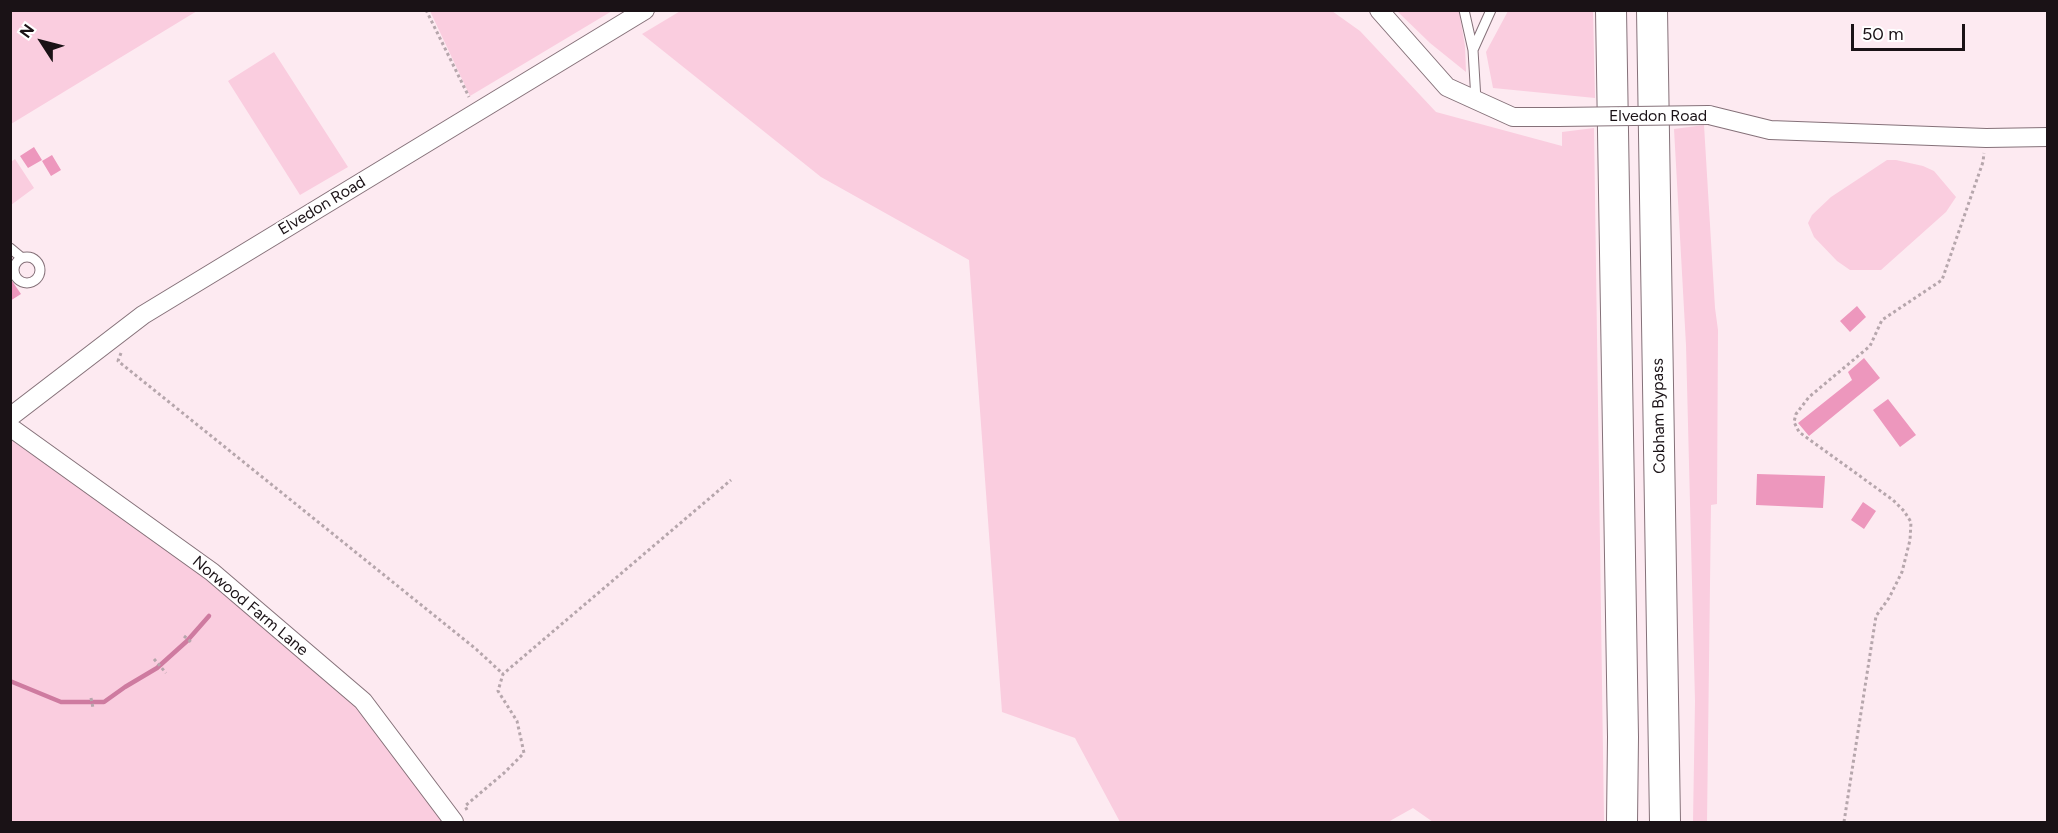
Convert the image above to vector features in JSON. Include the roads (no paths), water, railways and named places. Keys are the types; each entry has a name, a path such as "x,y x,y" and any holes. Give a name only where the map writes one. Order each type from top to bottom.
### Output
{"highway":[{"path":"1611,10 1623,737 1622,822"},
{"name":"Cobham Bypass","path":"1652,10 1665,822"}],"street":[{"name":"Elvedon Road","path":"10,417 143,315 645,10"},
{"name":"Elvedon Road","path":"1379,10 1447,87 1513,117 1709,115 1770,130 1986,138 2048,137"},
{"name":"Norwood Farm Lane","path":"10,428 212,572 363,701 462,818"}],"lane":[{"path":"1464,10 1473,50 1476,100"},
{"path":"1473,50 1491,10"},
{"path":"10,248 22,258"}],"waterway":[{"path":"10,681 61,702 104,702 157,668 187,641 209,616"}]}
